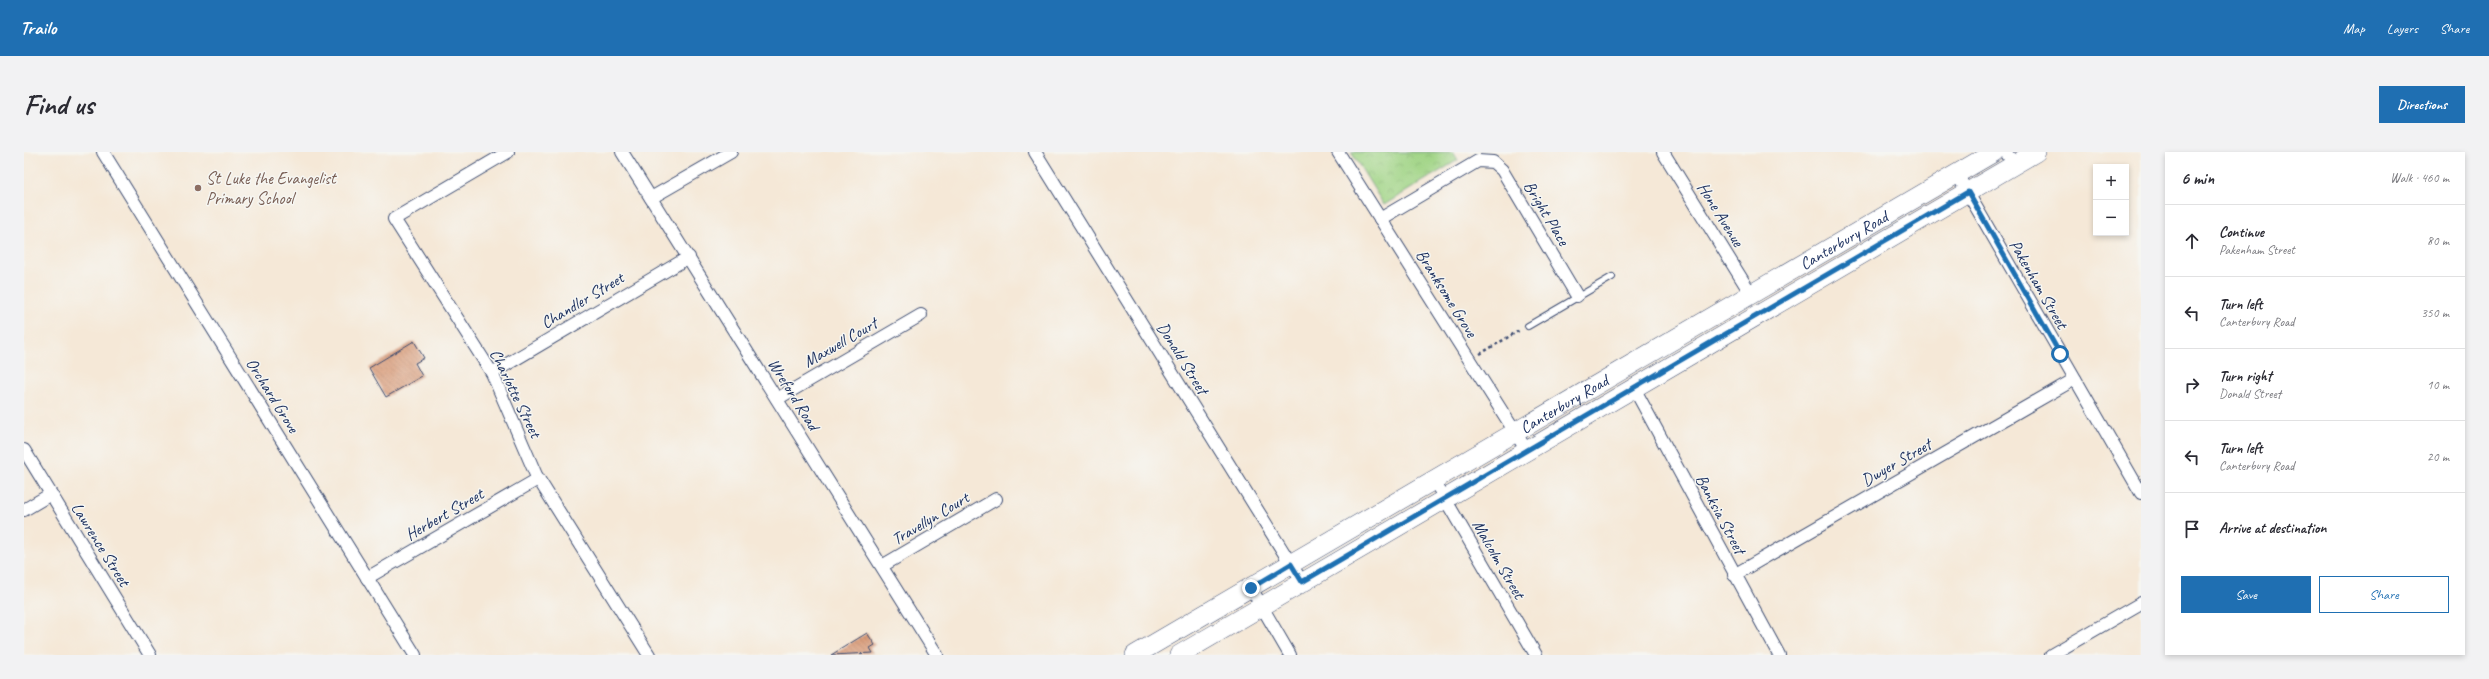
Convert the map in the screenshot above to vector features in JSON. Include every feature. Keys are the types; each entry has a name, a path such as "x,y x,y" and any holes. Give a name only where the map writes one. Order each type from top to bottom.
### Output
{"main road":[{"name":"Canterbury Road","path":"1135,655 1994,152"},
{"name":"Canterbury Road","path":"1179,655 1968,192 2010,158 2036,152"}],"street":[{"name":"Orchard Grove","path":"103,152 415,655"},
{"name":"Charlotte Street","path":"508,152 394,219 492,373 538,479 649,655"},
{"name":"Wreford Road","path":"622,152 937,655"},
{"path":"651,198 731,152"},
{"name":"Donald Street","path":"1035,152 1302,582"},
{"name":"Branksome Grove","path":"1338,152 1527,451"},
{"name":"Hone Avenue","path":"1663,152 1751,294"},
{"name":"Bright Place","path":"1380,219 1475,157 1493,162 1502,170 1577,296"},
{"name":"Pakenham Street","path":"1957,174 2141,493"},
{"name":"Chandler Street","path":"492,373 689,257"},
{"name":"Maxwell Court","path":"777,399 921,315"},
{"name":"Dwyer Street","path":"1734,575 2075,379"},
{"name":"Banksia Street","path":"1634,388 1778,655"},
{"name":"Lawrence Street","path":"24,450 150,655"},
{"name":"Herbert Street","path":"367,578 538,479"},
{"name":"Malcolm Street","path":"1434,480 1536,655"},
{"path":"24,510 51,494"},
{"name":"Travellyn Court","path":"882,566 996,499"},
{"path":"1251,588 1290,655"},
{"path":"2051,655 2141,603"}],"lane":[{"path":"1528,326 1577,296 1612,277"}],"path":[{"path":"1469,361 1528,326"}],"green space":[{"path":"1351,152 1453,152 1458,160 1384,205"}],"building":[{"path":"414,341 424,358 415,363 422,376 386,397 369,368"},
{"path":"867,633 875,645 870,648 873,653 831,655"}],"place":[{"name":"St Luke the Evangelist Primary School","path":"198,188"}],"route":[{"path":"1251,588 1291,564 1302,582 1968,192 2060,354"}]}
